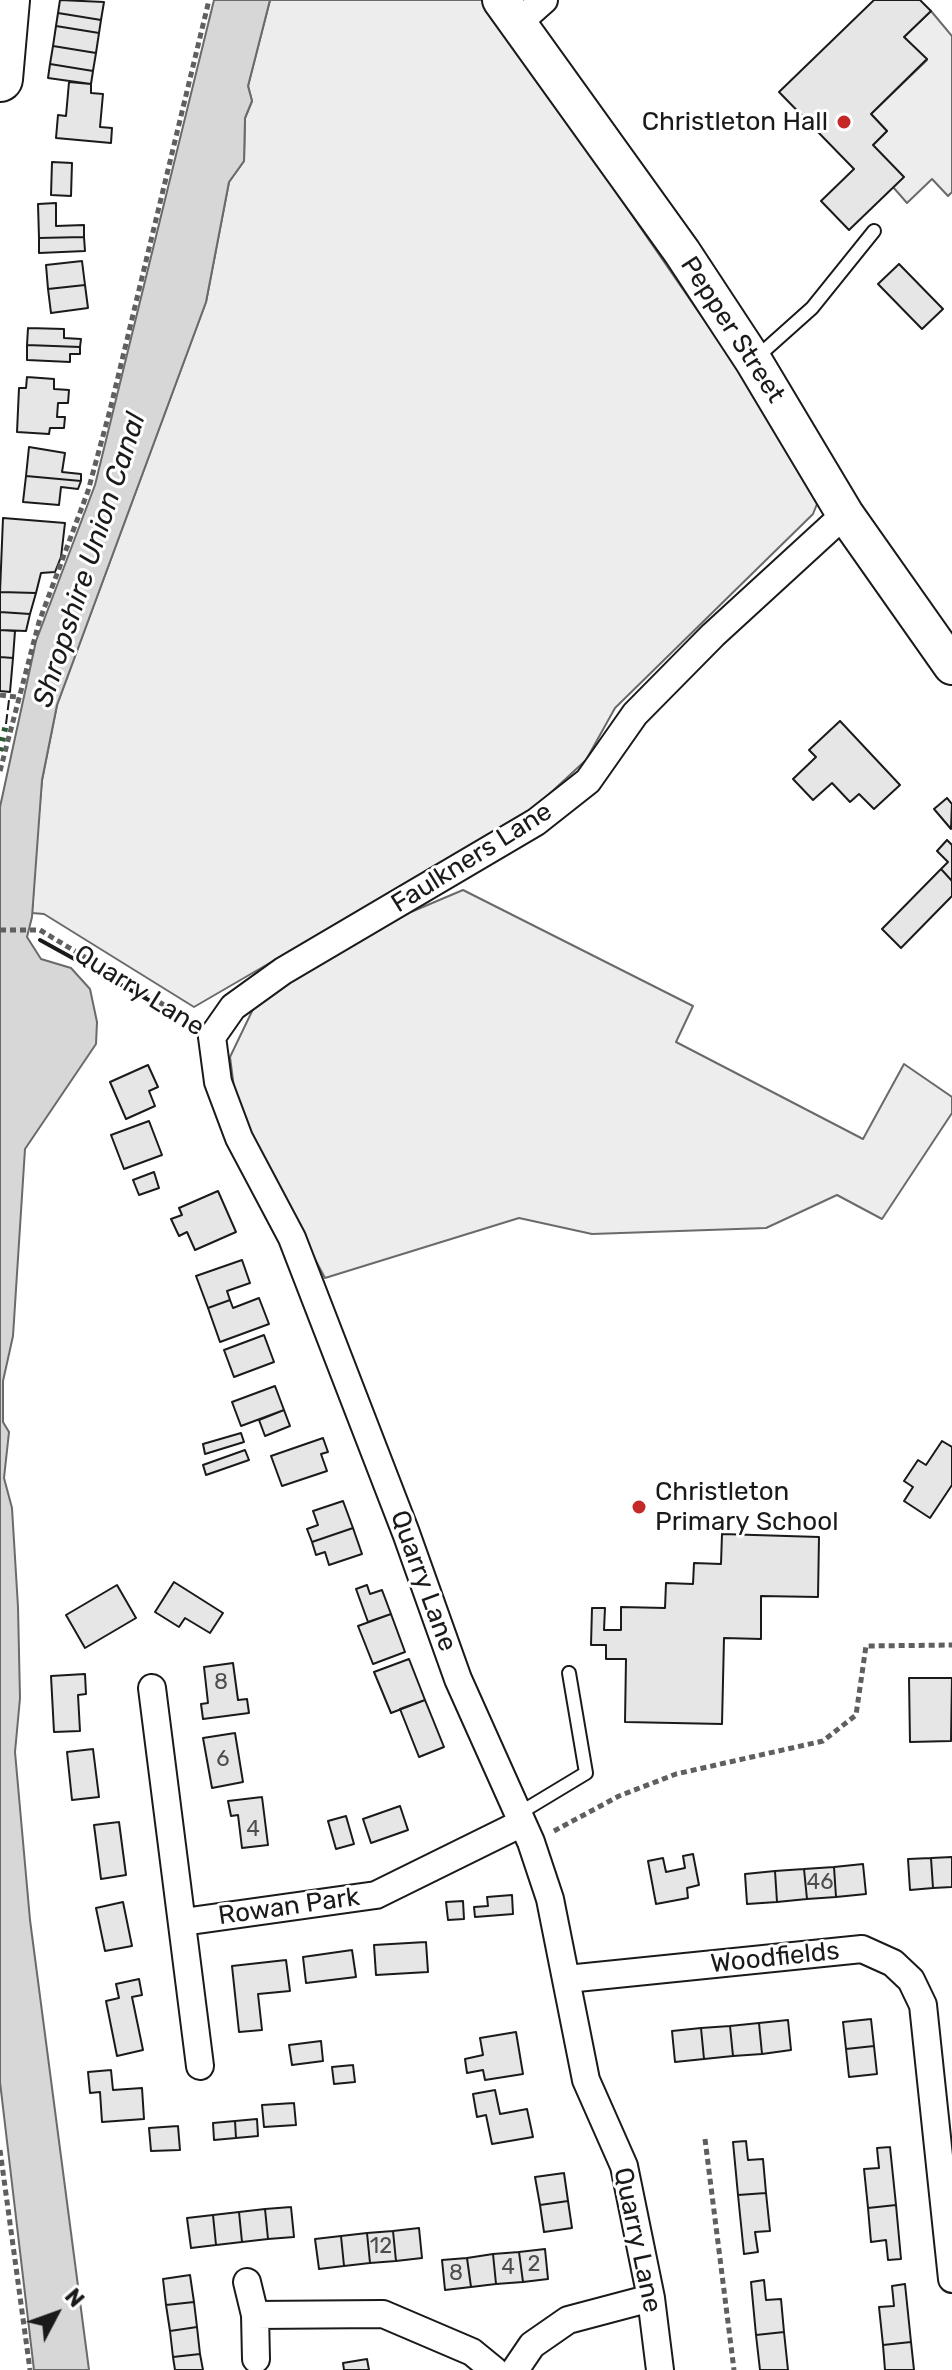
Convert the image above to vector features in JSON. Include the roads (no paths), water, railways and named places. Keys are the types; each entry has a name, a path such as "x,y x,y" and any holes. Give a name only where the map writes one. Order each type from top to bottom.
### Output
{"highway":[{"path":"0,79 7,0"}],"street":[{"path":"509,12 544,0"},
{"name":"Pepper Street","path":"509,12 682,252 753,360 845,514 952,666"},
{"name":"Faulkners Lane","path":"212,1037 233,1007 283,971 536,822 588,781 635,714 724,625 845,514"},
{"name":"Quarry Lane","path":"212,1037 218,1082 239,1138 292,1238 353,1391 458,1679 524,1826 550,1899 586,2080 624,2166 651,2298 660,2370"},
{"name":"Rowan Park","path":"152,1688 200,2066"},
{"name":"Rowan Park","path":"183,1922 376,1895 524,1826"},
{"name":"Woodfields","path":"567,1979 862,1949 893,1963 911,1980 923,2005 952,2279"},
{"path":"247,2282 255,2315 256,2359"},
{"path":"515,2370 532,2345 568,2320 651,2298"},
{"path":"255,2315 383,2314 472,2352 494,2370"}],"lane":[{"path":"753,360 812,308 874,231"},
{"path":"524,1826 586,1773 569,1673"}],"water":[{"name":"Shropshire Union Canal","path":"214,0 270,0 248,86 252,101 245,118 244,161 229,182 206,302 57,705 42,780 32,917 27,937 41,959 71,968 90,989 97,1022 96,1044 25,1149 13,1336 3,1381 3,1422 9,1432 4,1478 12,1508 18,1607 20,1698 15,1752 30,1920 89,2370 34,2370 0,2082 0,807 36,641 95,485"}],"place":[{"name":"Christleton Hall","path":"844,122"},
{"name":"Christleton Primary School","path":"639,1507"}]}
